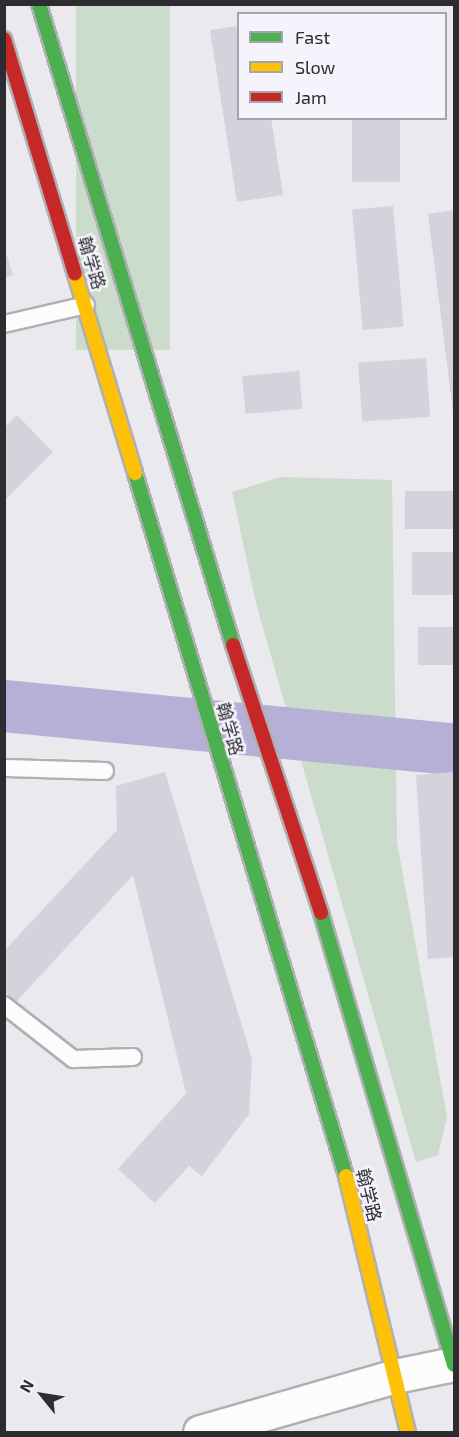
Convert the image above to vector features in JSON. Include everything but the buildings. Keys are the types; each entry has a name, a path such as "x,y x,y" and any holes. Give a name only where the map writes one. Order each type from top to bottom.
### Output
{"street":[{"name":"翰学路","path":"39,4 266,741 454,1365"},
{"name":"翰学路","path":"4,39 344,1166 408,1432"},
{"path":"200,1432 395,1376 454,1365"}],"lane":[{"path":"4,324 86,305"},
{"path":"4,768 105,771"},
{"path":"4,1005 73,1059 133,1057"}],"green space":[{"path":"76,5 170,5 170,350 76,350"},
{"path":"281,477 392,480 397,842 447,1117 438,1155 416,1162 257,607 232,492"}],"waterway":[{"path":"4,706 454,749"}],"traffic: fast":[{"path":"39,4 233,645"},
{"path":"135,473 346,1176"},
{"path":"321,913 454,1365"}],"traffic: slow":[{"path":"75,274 135,473"},
{"path":"346,1176 408,1432"}],"traffic: jam":[{"path":"4,39 75,274"},
{"path":"233,645 321,913"}]}
